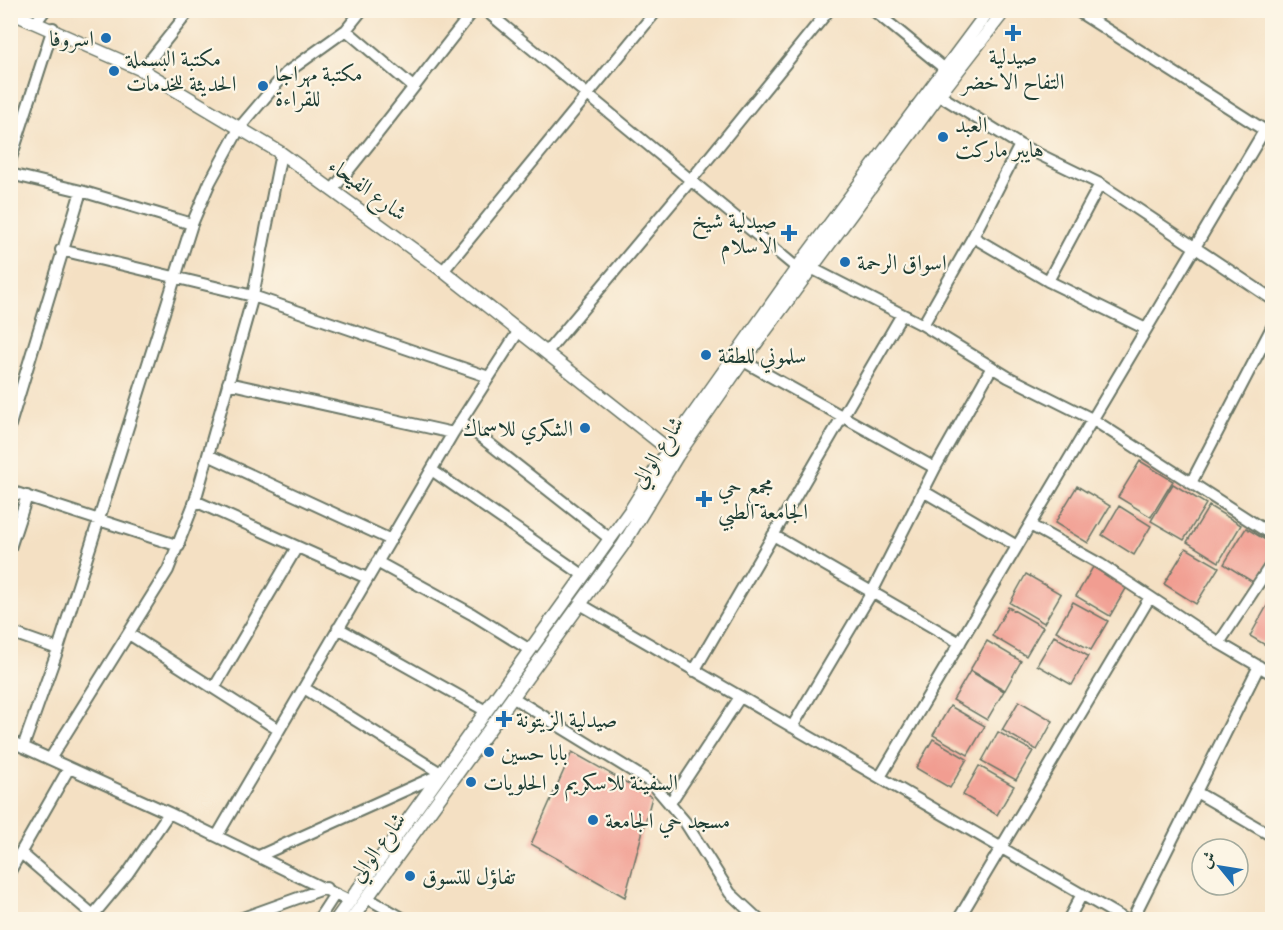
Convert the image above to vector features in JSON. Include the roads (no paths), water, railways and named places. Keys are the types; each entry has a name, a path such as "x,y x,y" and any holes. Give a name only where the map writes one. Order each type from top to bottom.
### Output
{"street":[{"path":"36,22 45,10"},
{"path":"142,70 190,10"},
{"path":"23,747 58,649 192,224 214,174 240,126 286,73 346,30 362,10"},
{"path":"333,189 406,101 413,87 474,10"},
{"path":"485,10 797,268"},
{"path":"443,271 657,10"},
{"path":"546,352 691,180 829,10"},
{"path":"873,10 945,69"},
{"name":"شارع الوالي","path":"351,920 622,545 672,453 797,268 989,10"},
{"name":"شارع الوالي","path":"336,920 645,489 1005,10"},
{"path":"880,777 1196,245 1268,133 1076,10"},
{"name":"شارع الفيحاء","path":"10,12 53,28 142,70 240,126 282,153 443,271 672,453"},
{"path":"10,161 53,28"},
{"path":"346,30 413,87"},
{"path":"939,95 1020,146 1100,183 1196,245 1272,299"},
{"path":"923,325 973,237 1020,146"},
{"path":"50,759 168,570 179,546 195,501 253,296 282,153"},
{"path":"10,174 81,191 192,224"},
{"path":"1048,281 1100,183"},
{"path":"10,425 81,191"},
{"path":"973,237 1048,281 1146,329"},
{"path":"62,250 253,296 489,377"},
{"path":"812,268 923,325 992,367 1092,419 1272,535"},
{"path":"694,671 902,316"},
{"path":"1191,483 1272,327"},
{"path":"217,836 367,578 433,471 453,433 518,332"},
{"path":"743,361 935,468"},
{"path":"792,727 872,592 935,468 992,367"},
{"path":"228,383 453,433"},
{"path":"462,422 609,538"},
{"path":"208,455 391,540"},
{"path":"433,471 583,575"},
{"path":"10,491 179,546"},
{"path":"923,491 1017,546"},
{"path":"10,548 27,496"},
{"path":"195,501 367,578"},
{"path":"1030,525 1100,564 1220,643 1272,674"},
{"path":"772,535 960,643"},
{"path":"214,688 297,547"},
{"path":"377,562 472,614 530,650"},
{"path":"1220,643 1272,563"},
{"path":"958,920 1150,597"},
{"path":"580,604 1126,920"},
{"path":"338,628 486,711"},
{"path":"10,632 58,649"},
{"path":"129,634 279,730"},
{"path":"1132,920 1259,666"},
{"path":"304,688 442,774"},
{"path":"512,697 652,783 670,803 730,893 759,920"},
{"path":"670,803 740,697"},
{"path":"10,741 169,813 331,891 349,902"},
{"path":"10,871 69,768"},
{"path":"259,856 442,774"},
{"path":"1196,792 1272,836"},
{"path":"21,853 96,917 169,813"},
{"path":"237,920 331,891"},
{"path":"318,920 331,891"},
{"path":"1068,920 1082,894"},
{"path":"367,898 406,920"}],"place":[{"name":"صيدلية التفاح الاخضر","path":"1013,33"},
{"name":"اسروفا","path":"106,38"},
{"name":"مكتبة البسملة الحديثة للخدمات","path":"114,71"},
{"name":"مكتبة مهراجا للقراءة","path":"263,86"},
{"name":"العبد هايبر ماركت","path":"943,137"},
{"name":"صيدلية شيخ الاسلام","path":"789,233"},
{"name":"اسواق الرحمة","path":"845,262"},
{"name":"سلموني للطقة","path":"706,355"},
{"name":"الشكري للاسماك","path":"585,428"},
{"name":"مجمع حي الجامعة الطبي","path":"704,499"},
{"name":"صيدلية الزيتونة","path":"504,719"},
{"name":"بابا حسين","path":"489,752"},
{"name":"السفينة للاسكريم و الحلويات","path":"471,782"},
{"name":"مسجد حي الجامعة","path":"593,820"},
{"name":"تفاؤل للتسوق","path":"410,876"}]}
